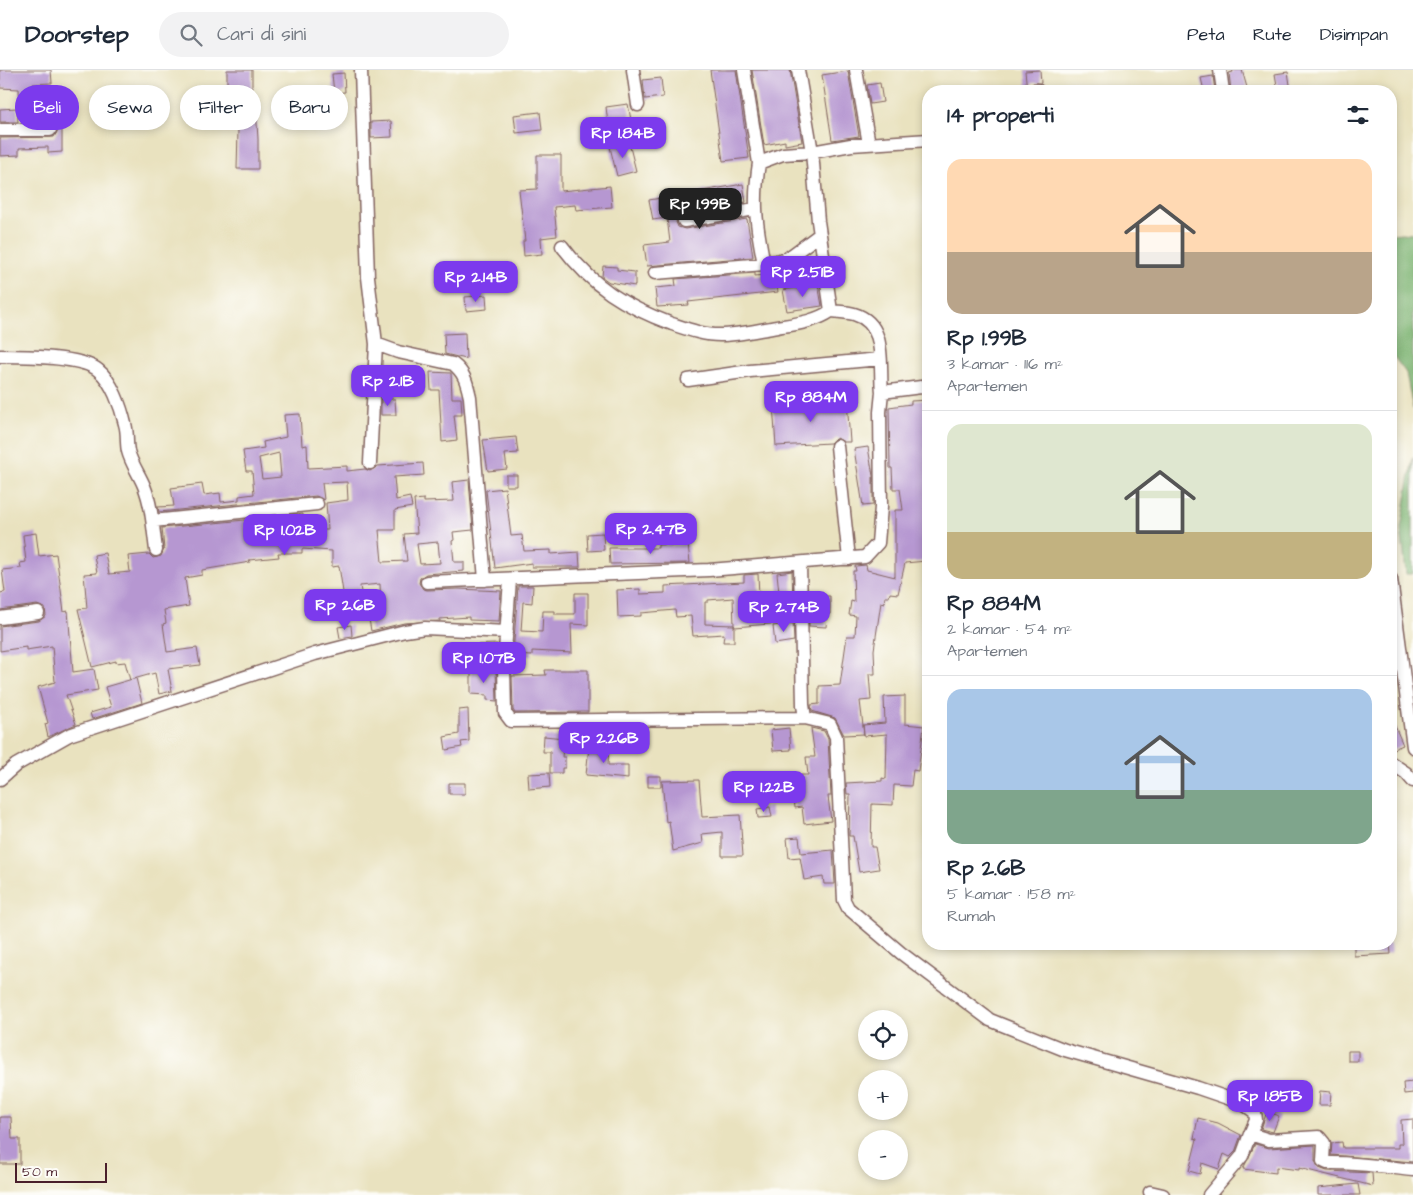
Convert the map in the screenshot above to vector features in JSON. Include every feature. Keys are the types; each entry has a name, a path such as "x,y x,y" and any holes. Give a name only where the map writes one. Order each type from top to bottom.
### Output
{"street":[{"path":"361,70 368,277 376,344 370,463"},
{"path":"633,70 638,104"},
{"path":"744,70 759,163 755,183 755,208 757,237 764,264"},
{"path":"798,70 812,152 820,234 831,311"},
{"path":"856,70 869,144"},
{"path":"1220,70 1222,85"},
{"path":"0,130 15,130"},
{"path":"759,163 783,154 812,152 826,148 922,140"},
{"path":"684,221 755,208"},
{"path":"655,273 764,264 788,258 820,234"},
{"path":"428,582 849,559 865,557 878,543 881,507 880,412 882,392 878,338 870,321 855,314 831,311 816,318 746,333 703,334 650,316 623,304 578,267 562,246"},
{"path":"376,344 398,352 453,364 460,369 465,377 470,398 485,580"},
{"path":"0,356 40,356 80,363 98,369 110,387 126,426 128,452 144,486 153,521 156,550"},
{"path":"688,380 750,371 880,359"},
{"path":"882,392 922,387"},
{"path":"837,446 849,559"},
{"path":"153,521 318,504"},
{"path":"800,563 803,705 805,718"},
{"path":"510,579 506,632 505,713 515,723 805,718 830,724 836,737 844,900 853,913 901,953 990,1020 1065,1050 1198,1088 1242,1103 1255,1112 1256,1120 1242,1156 1209,1195"},
{"path":"0,618 38,613"},
{"path":"1397,625 1413,747"},
{"path":"0,779 16,766 69,735 314,654 405,631 425,628 506,632"},
{"path":"1397,767 1406,773 1413,782"},
{"path":"1250,1134 1269,1140 1319,1137 1324,1143 1323,1161 1327,1163 1345,1162 1360,1166 1413,1170"},
{"path":"1150,1192 1164,1195"}],"green space":[{"path":"1397,233 1413,234 1413,409 1406,373 1397,361"},
{"path":"1413,457 1413,574 1406,574 1401,528"}],"building":[{"path":"0,70 51,70 52,83 15,85 15,89 0,88"},
{"path":"227,70 252,70 252,85 227,85"},
{"path":"710,70 736,70 749,158 723,161"},
{"path":"752,70 790,70 802,142 785,145 785,141 764,145"},
{"path":"1040,70 1041,83 1026,85 1025,71"},
{"path":"1232,70 1242,70 1246,85 1230,85 1229,73 1233,72"},
{"path":"848,71 859,136 832,140 822,75"},
{"path":"1288,72 1290,85 1277,85 1275,74"},
{"path":"344,73 345,85 333,85 332,74"},
{"path":"1213,76 1214,85 1203,85 1201,78"},
{"path":"661,78 663,97 645,99 643,80"},
{"path":"880,83 883,102 870,104 867,85"},
{"path":"628,104 631,120 608,124 606,107"},
{"path":"15,108 15,122 0,122 0,109"},
{"path":"540,112 542,130 516,133 514,115"},
{"path":"391,121 392,137 371,138 371,122"},
{"path":"58,130 62,130 62,152 48,153 48,147 19,148 19,155 0,156 0,138 54,137"},
{"path":"238,130 257,130 258,169 237,169"},
{"path":"629,143 636,171 617,176 610,147"},
{"path":"537,155 561,155 561,191 610,186 612,207 576,210 575,205 554,207 557,236 541,238 542,254 524,256 523,241 525,241 519,190 537,189"},
{"path":"743,184 746,202 683,213 678,215 676,222 678,227 685,229 747,219 753,257 647,266 644,245 670,242 667,218 653,220 649,200"},
{"path":"603,266 617,267 617,270 635,272 635,286 609,282 602,277"},
{"path":"755,273 755,276 775,274 778,292 688,302 689,305 657,307 655,288 676,286 675,279"},
{"path":"818,284 822,306 787,311 783,290"},
{"path":"486,295 487,309 466,311 465,297"},
{"path":"465,333 466,359 445,354 444,334"},
{"path":"430,372 451,373 452,398 461,398 462,415 454,415 457,440 442,442 439,390 431,390"},
{"path":"381,399 395,399 396,415 381,415"},
{"path":"847,400 850,442 844,442 837,438 830,443 776,446 773,405"},
{"path":"922,400 922,561 905,563 898,594 890,593 889,597 885,597 884,603 881,602 874,650 875,674 869,674 871,700 860,701 864,734 844,735 835,718 812,711 811,705 819,704 819,686 840,685 847,636 855,636 856,616 849,615 851,601 854,602 853,571 856,571 855,566 866,565 867,570 895,577 895,510 903,510 900,489 893,489 892,468 890,468 889,407 911,404 911,401"},
{"path":"300,414 302,446 307,445 308,468 347,466 347,471 365,469 370,471 378,466 423,463 424,475 394,477 396,500 410,497 412,507 395,510 395,530 379,530 382,562 407,561 404,534 417,533 414,500 424,499 424,502 454,501 452,482 469,480 473,530 453,532 454,540 452,541 454,562 464,562 464,571 426,574 420,578 419,583 423,589 427,590 501,591 499,621 469,620 469,617 440,619 440,621 404,623 371,631 367,607 381,605 380,584 360,586 365,615 347,618 339,566 332,567 332,551 302,549 302,553 278,553 279,557 249,560 250,562 202,570 202,575 185,578 189,606 164,610 166,623 163,624 167,652 197,648 200,665 168,669 172,691 159,694 155,673 130,680 125,662 116,663 116,661 92,667 78,609 87,608 84,574 97,573 94,555 105,553 109,574 130,572 128,556 149,554 153,558 161,556 164,549 162,528 245,520 246,528 270,525 269,517 303,514 303,530 328,530 326,503 348,500 347,482 322,483 324,500 316,496 159,512 158,507 174,506 171,488 202,484 204,495 220,493 221,502 239,500 239,496 254,494 252,471 246,471 243,451 264,448 263,442 286,437 284,415","holes":["279,453 281,477 262,479 259,458","438,542 440,563 420,564 417,544"]},
{"path":"516,437 518,453 505,454 507,469 488,471 483,440"},
{"path":"868,447 873,476 873,505 863,506 854,449"},
{"path":"506,475 517,475 517,486 506,486"},
{"path":"505,488 511,536 522,535 524,551 551,550 551,554 579,552 580,567 532,567 532,563 495,568 486,490"},
{"path":"36,533 39,556 56,554 64,612 68,611 73,672 94,669 98,690 66,695 76,724 48,737 45,724 48,723 38,687 55,682 52,646 0,651 0,626 39,621 46,616 45,608 37,605 0,610 0,593 5,592 2,570 21,568 20,563 26,562 23,535"},
{"path":"603,533 604,550 588,551 587,534"},
{"path":"671,544 671,546 688,544 690,563 610,564 609,548 658,548 658,545"},
{"path":"792,571 793,604 779,607 781,623 735,627 734,625 734,642 723,642 724,634 693,636 691,616 676,617 675,610 641,613 641,616 618,617 617,590 640,589 640,594 665,593 665,586 744,582 744,575 758,574 759,596 779,593 777,573","holes":["733,598 734,625 705,624 705,602 708,602 708,600"]},
{"path":"518,586 533,586 532,603 523,602 521,631 542,632 543,611 555,611 555,614 575,614 575,593 588,593 588,625 571,624 572,653 532,651 532,656 513,655"},
{"path":"809,596 830,596 830,614 827,614 826,627 809,626"},
{"path":"793,623 794,641 775,644 773,626"},
{"path":"351,625 352,636 340,638 338,627"},
{"path":"497,644 497,653 470,652 470,645"},
{"path":"471,669 496,671 497,701 487,700 487,695 471,694"},
{"path":"545,670 588,670 588,712 515,713 513,710 512,676 546,675"},
{"path":"136,678 142,703 92,719 90,713 111,707 105,687"},
{"path":"905,696 905,724 922,726 918,771 913,770 911,786 894,785 893,805 872,804 871,847 875,847 879,869 859,872 853,836 849,836 850,794 847,794 846,783 882,781 882,778 886,779 887,734 864,736 863,725 885,723 884,697"},
{"path":"468,709 469,741 461,742 462,747 446,750 444,737 459,734 459,710"},
{"path":"789,728 791,750 773,751 771,730"},
{"path":"811,728 824,731 828,739 831,796 828,796 831,821 804,824 802,807 795,808 793,790 801,789 801,775 808,775 806,757 815,757"},
{"path":"1397,731 1403,745 1397,748"},
{"path":"544,736 564,738 562,757 565,757 565,768 562,768 562,773 550,773 550,752 543,752"},
{"path":"598,745 609,745 608,765 628,765 628,779 586,775 589,747 597,747"},
{"path":"549,773 550,787 529,789 528,774"},
{"path":"648,776 661,776 661,787 648,787"},
{"path":"699,780 702,817 740,815 743,856 722,856 722,832 702,834 703,843 673,851 669,821 666,822 662,781"},
{"path":"449,783 465,783 465,794 449,794"},
{"path":"770,807 772,817 758,818 757,809"},
{"path":"799,837 801,853 833,850 835,884 824,884 823,877 804,880 800,857 789,858 787,838"},
{"path":"1354,950 1391,950 1391,954 1354,956"},
{"path":"1348,1051 1358,1051 1358,1061 1348,1061"},
{"path":"1413,1082 1413,1093 1404,1094 1403,1083"},
{"path":"1320,1091 1331,1092 1330,1105 1319,1105"},
{"path":"1267,1111 1279,1116 1273,1132 1261,1129"},
{"path":"0,1117 11,1117 12,1139 20,1139 20,1164 0,1164"},
{"path":"1198,1118 1218,1123 1241,1135 1235,1152 1230,1157 1224,1154 1219,1169 1202,1163 1200,1174 1189,1171 1197,1139 1194,1138"},
{"path":"1413,1119 1413,1162 1331,1155 1332,1143 1342,1142 1343,1148 1398,1148 1398,1144 1402,1144 1401,1120"},
{"path":"1255,1144 1269,1148 1315,1145 1315,1161 1319,1168 1327,1171 1372,1173 1373,1186 1299,1168 1299,1170 1276,1167 1276,1173 1243,1169"},
{"path":"1358,1184 1360,1195 1318,1195 1318,1188"}]}
